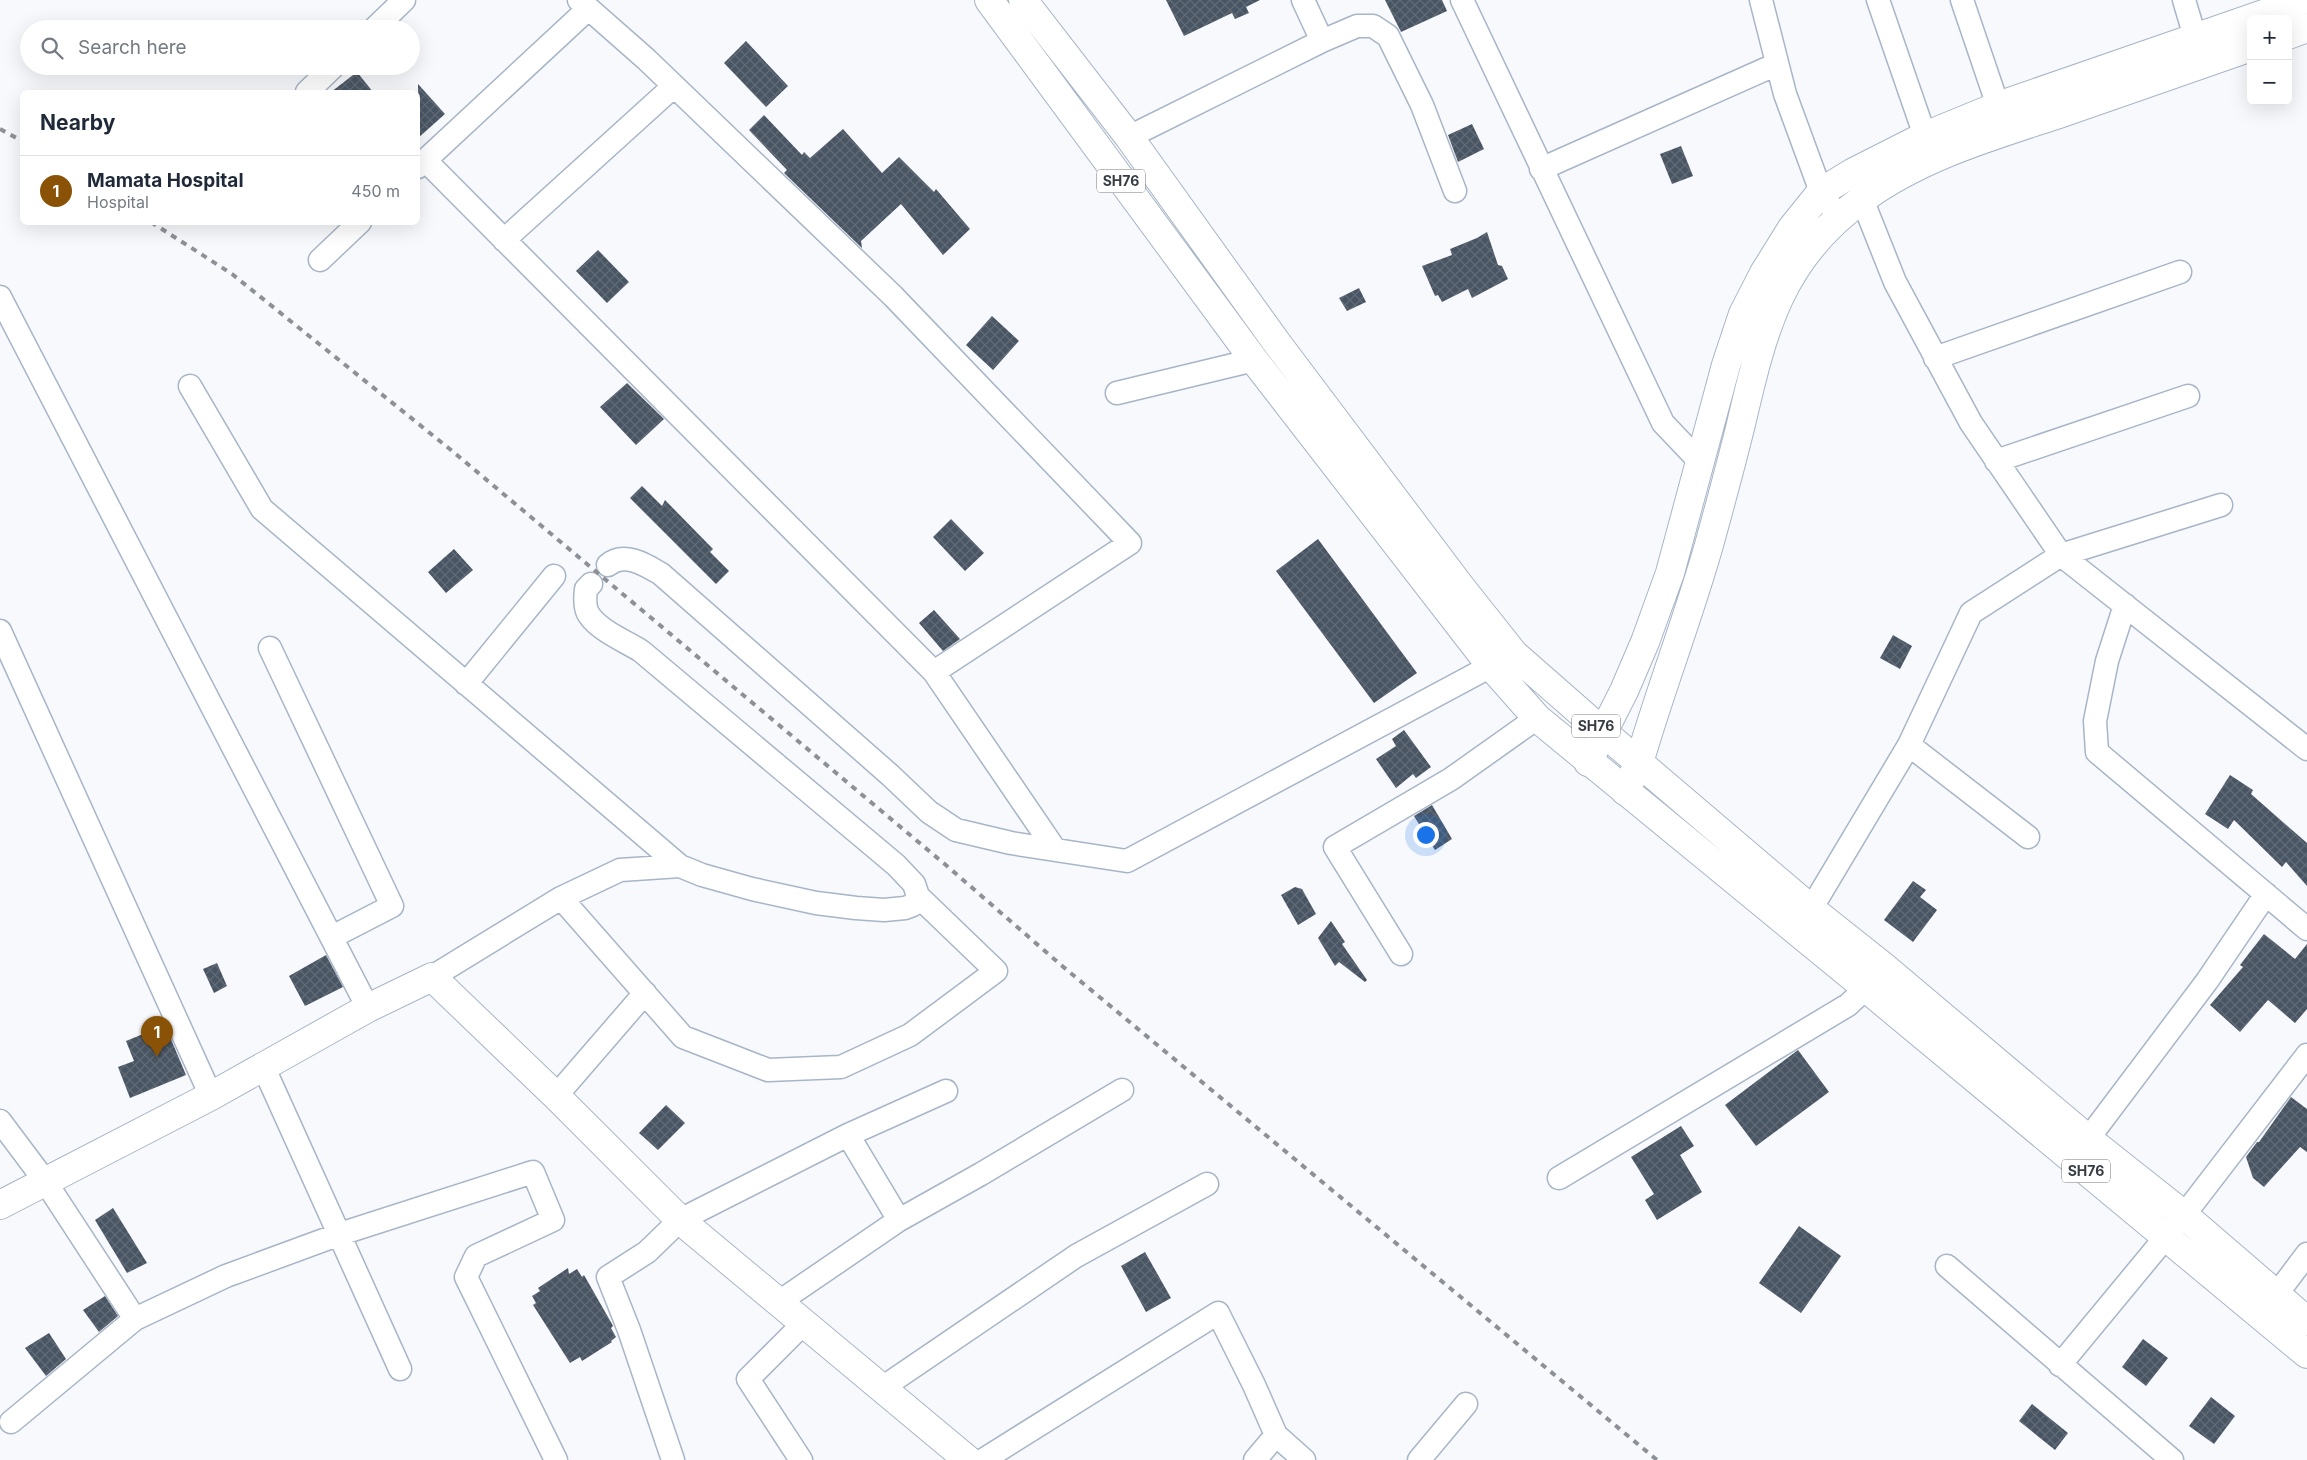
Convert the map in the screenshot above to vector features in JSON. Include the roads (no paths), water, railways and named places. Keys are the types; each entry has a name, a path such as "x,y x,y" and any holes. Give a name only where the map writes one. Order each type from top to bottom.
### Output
{"main road":[{"name":"SH76","path":"989,0 1254,360 1491,666 1536,718 1866,988 2307,1354"},
{"name":"SH76","path":"1023,0 1129,137 1277,343 1460,586 1514,654 1811,909 2184,1215 2307,1321"},
{"path":"1588,762 1645,642 1667,582 1701,463 1726,365 1743,314 1764,273 1792,228 1821,192 1925,136 1998,106 2304,0"},
{"path":"2292,34 2307,28"},
{"path":"1625,790 1639,763 1708,548 1754,368 1772,312 1794,271 1812,244 1862,199 1883,185 1928,161 1975,142 2247,49"},
{"path":"0,1205 211,1096 368,1008 432,977 556,1096 680,1220 968,1460"}],"street":[{"path":"383,20 404,0"},
{"path":"1303,0 1322,41"},
{"path":"1462,0 1663,423 1701,463"},
{"path":"1761,0 1785,94 1821,192 1839,218"},
{"path":"1878,0 1925,136"},
{"path":"1962,0 1998,106"},
{"path":"2184,0 2204,64"},
{"path":"934,672 1130,543 893,296 674,86 584,5 421,164 504,240 934,672 1054,848"},
{"path":"1129,137 1322,41 1357,26 1373,26 1388,36 1422,105 1455,191"},
{"path":"1541,169 1777,64"},
{"path":"309,90 325,75"},
{"path":"504,240 674,86"},
{"path":"1862,199 1895,282 1971,423 2061,555 2307,749"},
{"path":"320,260 357,225"},
{"path":"1935,358 2180,272"},
{"path":"0,297 368,1008"},
{"path":"1117,393 1254,360"},
{"path":"190,386 262,509 680,866 702,875 816,904 884,910 905,908 913,905 918,896"},
{"path":"1996,461 2188,396"},
{"path":"1811,909 1909,744 1971,613 2061,555 2221,505"},
{"path":"608,565 624,558 642,563 660,574 890,775 929,812 956,830 1011,843 1054,848 1127,861 1491,666"},
{"path":"466,684 554,576"},
{"path":"561,898 683,1036 768,1070 841,1067 910,1035 996,970 918,896 914,884 896,865 641,651 607,630 589,615 585,604 586,589 591,584"},
{"path":"2125,605 2107,660 2095,720 2097,752 2307,929"},
{"path":"0,631 211,1096"},
{"path":"270,648 392,906 332,936"},
{"path":"1401,954 1335,847 1451,779 1536,718"},
{"path":"1909,744 2028,837"},
{"path":"432,977 561,898 620,870 680,866"},
{"path":"2088,1138 2207,981 2266,894"},
{"path":"1559,1178 1848,1005 1866,988"},
{"path":"556,1096 645,993"},
{"path":"2060,1365 2184,1215 2307,1055"},
{"path":"263,1066 400,1369"},
{"path":"673,1460 630,1330 608,1277 647,1252 680,1220 848,1135 946,1090"},
{"path":"779,1302 899,1220 981,1174 1122,1090"},
{"path":"0,1120 45,1181 135,1319"},
{"path":"848,1135 899,1220"},
{"path":"11,1422 135,1319 226,1276 340,1234 533,1172 553,1220 476,1256 466,1277 556,1460"},
{"path":"882,1388 1076,1256 1207,1184"},
{"path":"2276,1295 2307,1254"},
{"path":"1947,1266 2172,1460"},
{"path":"982,1460 1218,1313 1254,1385 1276,1436 1304,1460"},
{"path":"801,1460 748,1379 804,1323"},
{"path":"1419,1460 1466,1404"},
{"path":"1255,1460 1276,1436"}],"railway":[{"path":"0,129 20,140"},
{"path":"156,225 232,274 451,450 947,866 1061,965 1657,1460"}],"place":[{"name":"Mamata Hospital","path":"157,1057"}]}
